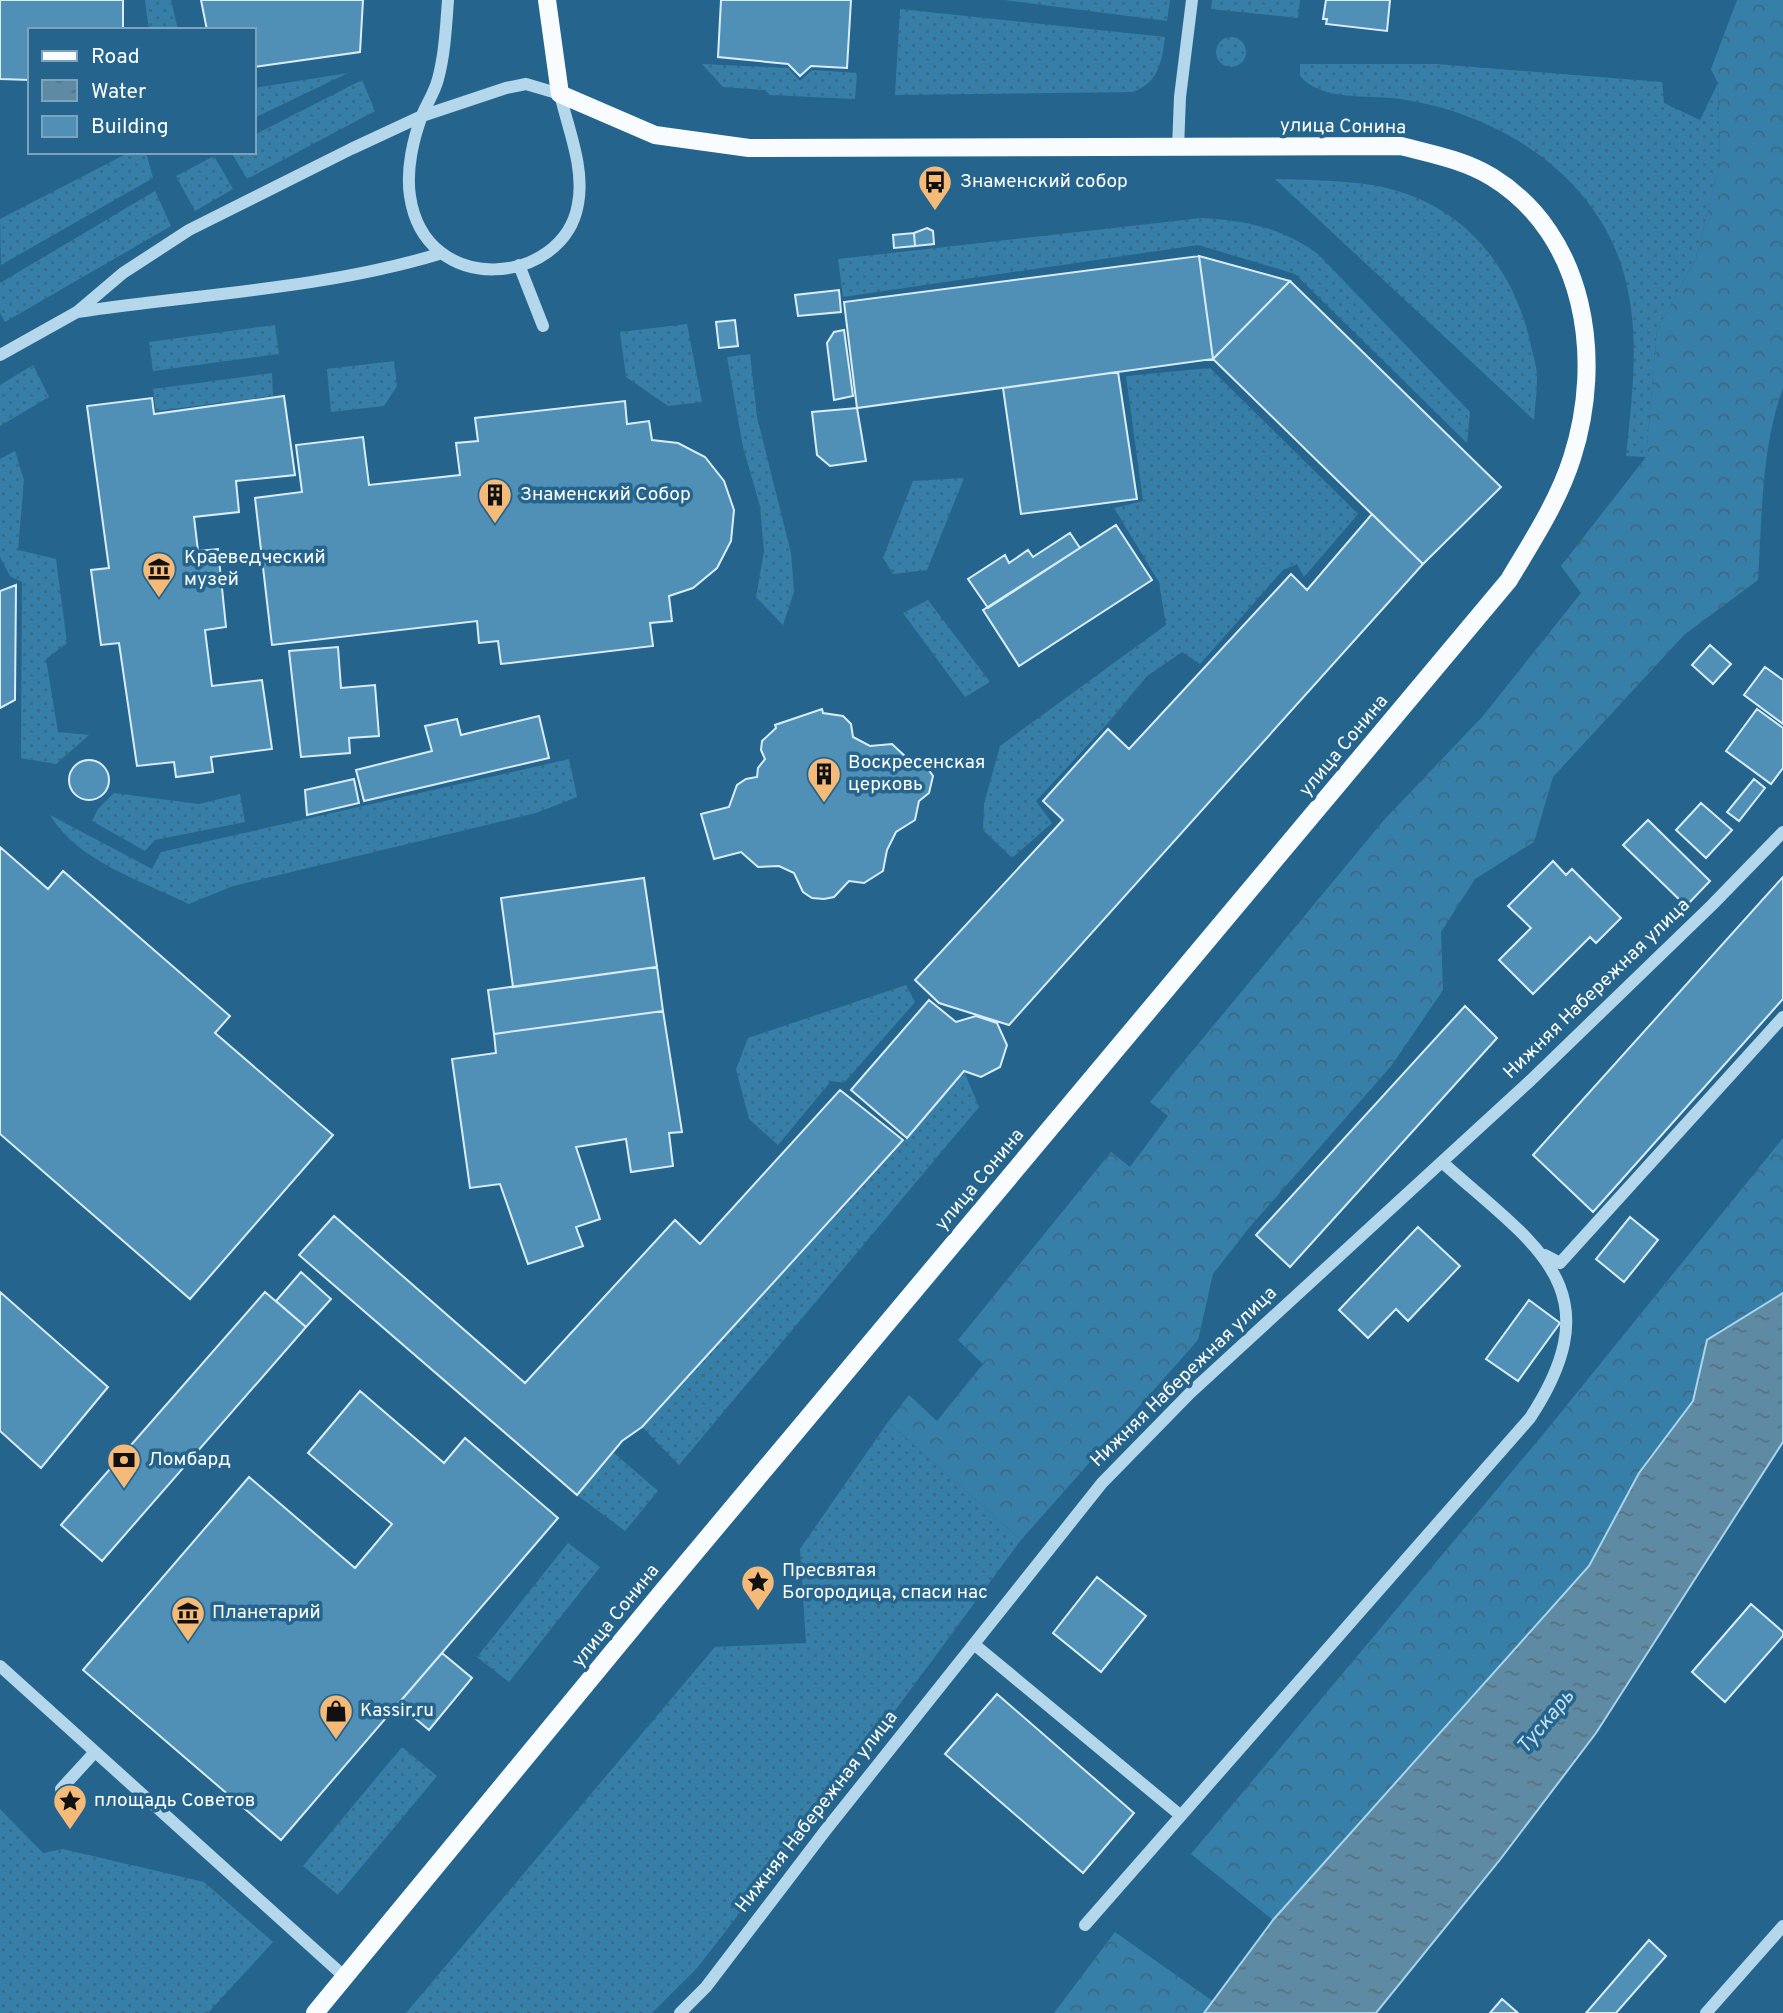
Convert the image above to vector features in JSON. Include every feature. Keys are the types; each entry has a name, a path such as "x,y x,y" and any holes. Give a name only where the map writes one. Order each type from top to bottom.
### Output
{"main road":[{"path":"547,0 560,94"},
{"name":"улица Сонина","path":"315,2013 662,1592 1509,580 1555,502 1573,456 1584,398 1585,325 1573,277 1559,244 1527,206 1492,178 1464,164 1401,146 749,148 655,135 560,94"}],"street":[{"path":"0,355 77,312 123,274 189,230 422,116 526,84 560,94 578,170 578,205 560,239 549,250 519,265 500,269 468,267 439,254 422,234 410,198 408,171 422,116 438,81 448,0"},
{"path":"1178,148 1180,97 1192,0"},
{"path":"77,312 327,279 400,266 439,254"},
{"path":"519,265 543,326"},
{"name":"Нижняя Набережная улица","path":"680,2013 706,1987 1102,1483 1190,1393 1442,1162 1712,905 1783,832"},
{"path":"1442,1162 1544,1254 1560,1263 1783,1017"},
{"path":"1085,1925 1530,1418 1551,1385 1563,1355 1566,1326 1564,1295 1544,1254"},
{"path":"975,1645 1180,1815"},
{"path":"0,1666 346,1978"},
{"path":"61,1789 94,1753"},
{"path":"1706,2013 1783,1926"}],"green space":[{"path":"145,0 171,0 178,28 149,28"},
{"path":"1004,0 1170,0 1167,21"},
{"path":"1212,0 1300,0 1298,18 1211,9"},
{"path":"1737,0 1783,0 1783,388 1766,459 1758,580 1684,635 1553,777 1534,842 1475,879 1441,932 1443,990 1392,1065 1248,1229 1213,1274 1198,1340 1021,1540 888,1422 909,1395 937,1421 983,1364 958,1340 1111,1152 1130,1167 1168,1116 1150,1102 1384,820 1483,716 1581,593 1561,566 1646,457 1657,330 1696,258 1720,162 1718,83 1711,69"},
{"path":"900,9 1165,37 1154,77 1133,92 895,95"},
{"path":"1231,37 1242,41 1246,52 1242,63 1231,67 1220,63 1216,52 1220,41"},
{"path":"702,64 788,68 800,81 812,70 857,73 855,99 770,95 765,90 723,87"},
{"path":"1300,64 1436,64 1662,82 1664,103 1700,120 1718,83 1720,162 1696,258 1657,330 1646,457 1626,456 1634,347 1626,282 1614,245 1595,211 1570,182 1542,157 1509,136 1474,119 1400,99 1320,90 1300,76"},
{"path":"348,73 256,117 256,88"},
{"path":"362,80 375,111 247,179 232,154 256,154 256,134"},
{"path":"126,154 147,154 153,178 1,265 0,219"},
{"path":"214,156 233,189 195,211 176,176"},
{"path":"1275,179 1346,182 1387,188 1415,197 1441,210 1463,226 1483,246 1499,268 1513,292 1523,318 1537,373 1534,420"},
{"path":"155,191 171,226 5,322 0,313 0,283"},
{"path":"1202,218 1263,227 1290,237 1318,254 1470,412 1467,443 1295,274 1198,245 843,297 838,259"},
{"path":"687,324 702,402 668,406 626,377 620,332"},
{"path":"275,325 279,354 153,371 149,342"},
{"path":"750,354 757,417 791,553 794,592 783,625 756,597 764,551 760,506 743,447 727,357"},
{"path":"394,361 397,386 384,406 331,412 327,369"},
{"path":"33,365 49,397 0,426 0,385"},
{"path":"1210,368 1358,514 1304,577 1297,564 1283,570 1200,664 1182,652 1147,676 1036,801 1052,823 1012,858 983,830 984,804 1000,746 1166,625 1159,582 1114,508 1143,501 1126,376"},
{"path":"272,373 273,396 156,411 153,389"},
{"path":"15,451 24,480 18,550 56,559 67,643 46,659 58,732 89,735 56,764 21,758 22,582 10,576 0,557 0,459"},
{"path":"964,478 927,570 893,574 883,558 913,481"},
{"path":"928,600 990,682 965,697 903,613"},
{"path":"569,759 577,797 536,813 233,886 189,904 131,878 93,857 76,845 50,815 152,869 161,852"},
{"path":"114,793 199,804 240,794 245,822 155,840 145,851 92,821 98,809"},
{"path":"906,985 915,1002 844,1083 831,1081 778,1145 749,1119 736,1069 748,1038"},
{"path":"964,1071 979,1107 679,1465 642,1427 907,1138"},
{"path":"1783,1138 1783,1293 1707,1340 1693,1401 1639,1473 1589,1566 1273,1920 1191,1854 1541,1437"},
{"path":"888,1422 1021,1540 863,1754 697,1968 652,2013 406,2013 715,1647 806,1643 800,1549"},
{"path":"613,1452 658,1491 625,1531 577,1495"},
{"path":"568,1543 600,1567 509,1682 477,1657"},
{"path":"402,1747 437,1776 338,1895 303,1866"},
{"name":"площадь Советов","path":"0,1809 43,1853 63,1849 204,1882 273,1942 208,2013 0,2013"},
{"path":"1115,1932 1214,2002 1204,2013 1054,2013"}],"water":[{"name":"Тускарь","path":"1783,1293 1783,1442 1596,1733 1499,1861 1376,2013 1204,2013 1273,1920 1589,1566 1639,1473 1693,1401 1707,1340"}],"building":[{"path":"0,0 123,0 123,28 28,28 28,80 0,79"},
{"path":"201,0 363,0 360,52 256,67 256,28 207,28"},
{"path":"721,0 851,0 847,68 811,66 800,76 788,64 718,57"},
{"path":"1326,0 1390,0 1387,31 1326,24 1327,19 1323,19"},
{"path":"927,228 933,231 934,244 915,246 914,233"},
{"path":"914,233 915,246 894,248 893,235"},
{"path":"1199,256 1213,359 857,408 844,302"},
{"path":"1199,256 1290,281 1213,359"},
{"path":"1290,281 1501,487 1423,564 1213,359"},
{"path":"839,290 841,312 798,316 795,295"},
{"path":"735,320 738,346 719,348 716,322"},
{"path":"844,330 853,396 834,400 827,343 834,332"},
{"path":"1118,372 1137,499 1021,514 1003,388"},
{"name":"Краеведческий музей","path":"284,396 295,475 236,481 239,512 194,517 198,551 218,549 226,627 205,630 212,686 262,680 272,749 211,757 213,772 176,777 174,762 137,766 119,643 101,645 91,570 109,568 87,406 152,398 154,414"},
{"name":"Знаменский Собор","path":"625,401 627,424 649,421 652,440 678,443 705,457 724,481 734,510 731,541 717,568 693,588 669,596 672,621 650,623 653,646 501,664 498,641 479,643 477,621 272,645 255,498 302,492 296,445 363,437 369,485 460,475 456,443 478,441 475,418"},
{"path":"857,408 866,461 830,466 817,455 812,412"},
{"path":"1372,514 1423,564 1009,1025 939,1003 915,980 1063,820 1043,801 1108,729 1129,749 1291,574 1307,590"},
{"path":"1116,525 1152,580 1019,666 983,610"},
{"path":"1070,533 1080,548 988,608 968,579 1005,555 1009,563 1028,550 1033,557"},
{"path":"16,585 15,700 0,708 0,591"},
{"path":"1710,645 1731,664 1713,684 1692,665"},
{"path":"338,647 341,688 375,685 379,736 349,738 350,753 301,757 289,651"},
{"path":"1765,667 1783,680 1783,724 1744,695"},
{"name":"Воскресенская церковь","path":"822,709 823,713 843,716 851,724 853,737 870,746 892,744 907,758 923,762 933,776 929,793 919,801 915,820 896,832 887,850 883,871 864,883 849,881 834,897 824,899 812,898 803,892 794,873 779,866 758,867 741,852 714,859 701,814 729,807 737,785 746,779 757,777 758,768 765,759 761,750 762,741 776,728 775,725"},
{"path":"1757,709 1783,728 1783,768 1771,784 1726,751"},
{"path":"539,716 549,758 364,801 356,770 432,751 425,726 457,719 461,735"},
{"path":"89,760 103,766 109,780 103,794 89,800 75,794 69,780 75,766"},
{"path":"354,779 359,803 307,815 305,790"},
{"path":"1754,779 1765,788 1739,821 1727,812"},
{"path":"1701,803 1732,830 1706,858 1676,830"},
{"path":"1648,820 1710,881 1686,906 1623,845"},
{"path":"0,847 48,889 63,871 230,1016 215,1033 333,1135 190,1299 0,1134"},
{"path":"1553,861 1566,875 1572,869 1621,918 1596,943 1590,937 1533,994 1499,960 1531,928 1508,906"},
{"path":"1783,877 1783,999 1593,1212 1533,1155"},
{"path":"644,878 657,967 513,987 501,898"},
{"path":"657,967 663,1011 494,1034 488,990"},
{"path":"929,1000 956,1022 976,1016 997,1023 1007,1045 1000,1067 981,1077 964,1071 907,1138 851,1090"},
{"path":"1465,1006 1497,1038 1290,1267 1256,1235"},
{"path":"663,1011 682,1132 669,1133 673,1166 631,1172 626,1139 576,1147 600,1219 576,1227 583,1246 528,1264 500,1184 470,1188 452,1059 496,1053 494,1034"},
{"path":"840,1090 903,1140 642,1427 622,1441 577,1495 299,1255 334,1216 525,1383 675,1220 700,1244"},
{"path":"1630,1217 1658,1240 1624,1282 1596,1259"},
{"path":"1418,1227 1460,1266 1408,1321 1396,1309 1368,1338 1339,1310"},
{"path":"301,1272 331,1299 306,1327 276,1301"},
{"path":"0,1292 108,1387 41,1468 0,1431"},
{"path":"265,1292 306,1327 102,1561 61,1525"},
{"path":"1529,1300 1560,1323 1518,1381 1486,1359"},
{"path":"360,1391 444,1463 465,1438 558,1518 281,1840 83,1670 249,1477 355,1568 392,1524 308,1453"},
{"path":"1097,1577 1146,1616 1101,1672 1053,1633"},
{"path":"1751,1604 1783,1632 1783,1636 1725,1702 1692,1672"},
{"path":"442,1653 472,1678 429,1730 398,1704"},
{"path":"997,1694 1134,1813 1083,1873 945,1754"},
{"path":"1649,1940 1666,1956 1616,2013 1586,2013"},
{"path":"1502,1999 1518,2013 1490,2013"}],"place":[{"name":"Знаменский собор","path":"935,212"},
{"name":"Знаменский Собор","path":"495,525"},
{"name":"Краеведческий музей","path":"159,599"},
{"name":"Воскресенская церковь","path":"824,804"},
{"name":"Ломбард","path":"124,1490"},
{"name":"Пресвятая Богородица, спаси нас","path":"758,1612"},
{"name":"Планетарий","path":"188,1643"},
{"name":"Kassir.ru","path":"336,1741"},
{"name":"площадь Советов","path":"70,1831"}]}
